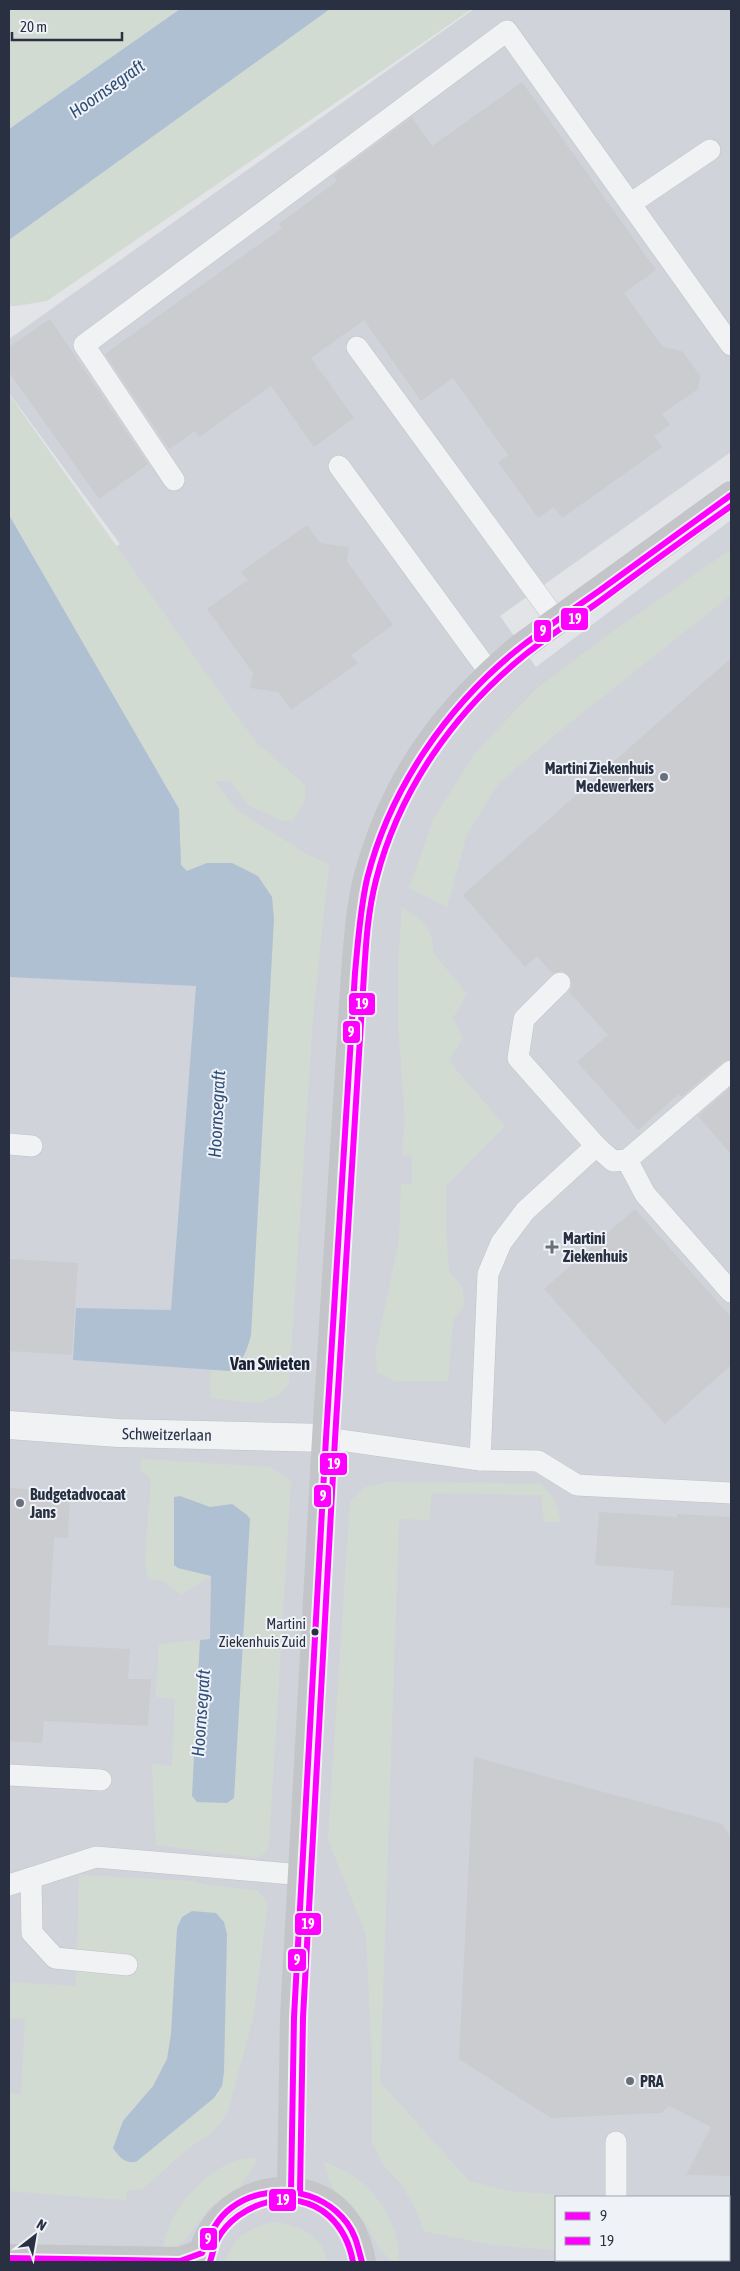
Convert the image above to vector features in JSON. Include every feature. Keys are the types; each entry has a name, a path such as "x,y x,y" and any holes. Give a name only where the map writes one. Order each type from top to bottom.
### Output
{"street":[{"path":"291,2192 294,2017 326,1438 355,973 360,918 370,865 392,809 426,745 459,705 490,673 556,621 731,495"},
{"name":"Schweitzerlaan","path":"9,1425 118,1433 326,1438"},
{"path":"9,2258 180,2261 202,2258 209,2235 219,2220 232,2208 247,2198 261,2193 276,2191 310,2196 328,2204 343,2217 357,2240 362,2262"}],"lane":[{"path":"174,480 84,345 507,31 731,345"},
{"path":"630,204 710,150"},
{"path":"357,347 556,621"},
{"path":"339,466 490,673"},
{"path":"560,982 524,1019 518,1058 596,1146 613,1161 628,1160 731,1071"},
{"path":"9,1144 32,1146"},
{"path":"480,1460 488,1274 501,1243 525,1211 596,1146"},
{"path":"628,1160 645,1194 731,1292"},
{"path":"326,1438 480,1460 538,1461 576,1485 731,1494"},
{"path":"9,1775 101,1780"},
{"path":"9,1884 96,1857 303,1875"},
{"path":"31,1878 32,1933 55,1958 127,1965"},
{"path":"616,2142 616,2196"}],"shaded area":[{"path":"9,9 180,9 9,129"},
{"path":"330,9 472,9 47,301 9,306 9,240"},
{"path":"474,9 731,9 731,452 500,616 536,667 731,520 731,2262 9,2262 9,480 67,573 120,544 9,393 9,339"},
{"path":"9,394 257,743 305,785 305,801 293,820 283,821 249,806 230,781 215,781 237,810 308,855 329,864 313,1017 289,1383 279,1395 259,1403 210,1398 211,1369 229,1371 251,1335 274,919 272,897 232,863 207,863 187,871 181,865 179,808 9,515"},
{"path":"731,549 731,595 557,733 499,783 467,834 447,907 409,888 434,818 476,752 538,687 612,632"},
{"path":"402,907 425,925 431,937 433,952 467,994 453,1018 463,1038 449,1061 505,1126 446,1186 446,1231 449,1271 462,1287 465,1305 453,1320 448,1381 395,1381 377,1372 376,1349 399,1241 401,1184 412,1184 412,1156 402,1155 405,1119 398,1022 398,965"},
{"path":"141,1459 270,1467 291,1480 269,1844 265,1853 258,1858 156,1845 152,1764 172,1766 175,1699 156,1697 159,1644 200,1640 192,1796 247,1515 232,1504 210,1507 180,1496 178,1568 211,1576 181,1595 165,1582 148,1579 145,1562 151,1479 140,1470"},
{"path":"386,1482 541,1484 555,1499 561,1522 544,1522 541,1495 432,1493 429,1520 399,1519 380,2082 469,2181 509,2191 575,2196 555,2196 555,2250 492,2245 424,2231 414,2206 401,2184 383,2165 372,2141 372,2057 366,1935 328,1840 350,1501 365,1487"},
{"path":"79,1875 193,1881 205,1885 257,1890 268,1903 253,2018 228,2111 213,2131 178,2157 142,2189 126,2191 126,2200 9,2191 9,2093 21,2094 25,2019 9,2018 9,1982 76,1986","holes":["227,1934 224,2072 222,2086 123,2121 153,2086 163,2070 167,2059 171,2034"]},
{"path":"257,2158 254,2166 239,2188 211,2206 184,2241 162,2255 165,2237 171,2221 192,2191 220,2168 239,2160"},
{"path":"324,2162 340,2168 354,2177 378,2200 394,2229 398,2245 399,2262 391,2261 379,2248 366,2224 335,2191 329,2181"},
{"path":"274,2222 292,2225 315,2238 325,2253 327,2262 225,2262 228,2253 243,2234"}],"water":[{"name":"Hoornsegraft","path":"180,9 330,9 9,240 9,129"},
{"name":"Hoornsegraft","path":"9,515 179,809 181,865 187,871 207,863 232,863 258,876 272,897 274,919 251,1335 244,1356 229,1371 73,1360 76,1308 171,1310 196,986 9,977"},
{"name":"Hoornsegraft","path":"180,1496 210,1507 232,1504 250,1519 234,1798 227,1803 197,1802 192,1796 200,1640 210,1639 211,1576 178,1568 174,1565 174,1497"},
{"path":"192,1911 216,1913 224,1922 227,1934 224,2072 222,2086 214,2098 136,2162 128,2162 120,2157 113,2148 123,2121 153,2086 167,2059 171,2034 177,1928 182,1917"}],"building":[{"path":"522,82 656,270 624,293 663,347 682,351 700,376 698,389 662,414 670,425 654,436 662,447 562,518 554,507 538,518 498,462 508,455 453,378 421,401 364,320 311,358 354,418 314,447 271,386 199,437 195,431 169,449 105,354 282,228 279,224 337,181 334,175 412,117 432,146"},
{"path":"50,319 148,464 99,499 9,372 9,347"},
{"path":"307,525 320,543 349,547 347,561 393,625 351,655 358,663 291,710 278,692 250,688 253,673 207,609 248,580 241,572"},
{"name":"Martini Ziekenhuis Medewerkers","path":"731,658 731,1059 723,1062 681,1097 679,1094 638,1130 577,1062 608,1035 569,992 572,986 569,975 563,971 552,973 537,956 525,967 463,895"},
{"path":"731,1087 731,1154 698,1116"},
{"path":"635,1209 731,1317 731,1365 665,1424 544,1289"},
{"path":"9,1259 78,1263 72,1355 9,1351"},
{"path":"10,1488 70,1492 68,1538 54,1537 48,1645 130,1649 128,1679 151,1679 148,1726 44,1721 42,1743 9,1741"},
{"path":"599,1512 677,1517 677,1514 731,1517 731,1608 671,1605 674,1571 595,1565"},
{"path":"474,1757 722,1824 731,1838 731,2176 686,2175 711,2127 669,2106 661,2113 551,2118 459,2059"}],"transit line":[{"name":"9","path":"291,2192 294,2017 326,1438 355,973 361,914 367,879 377,845 407,781 425,750 470,694 522,646 731,495"},
{"name":"19","path":"300,2192 303,2017 335,1439 366,950 369,915 376,880 386,847 399,815 415,784 453,727 475,701 535,647 731,506"},
{"name":"9","path":"9,2258 180,2261 202,2253 217,2223 231,2208 260,2194 292,2192 322,2202 336,2211 353,2232 362,2262"},
{"name":"19","path":"210,2262 217,2240 226,2227 238,2216 268,2202 284,2200 300,2201 315,2207 329,2216 345,2237 353,2262"}],"place":[{"name":"Martini Ziekenhuis Medewerkers","path":"664,777"},
{"name":"Martini Ziekenhuis","path":"552,1247"},
{"name":"Budgetadvocaat Jans","path":"20,1503"},
{"name":"Martini Ziekenhuis Zuid","path":"315,1632"},
{"name":"PRA","path":"630,2081"}],"district":[{"name":"Van Swieten","path":"270,1364"}]}
